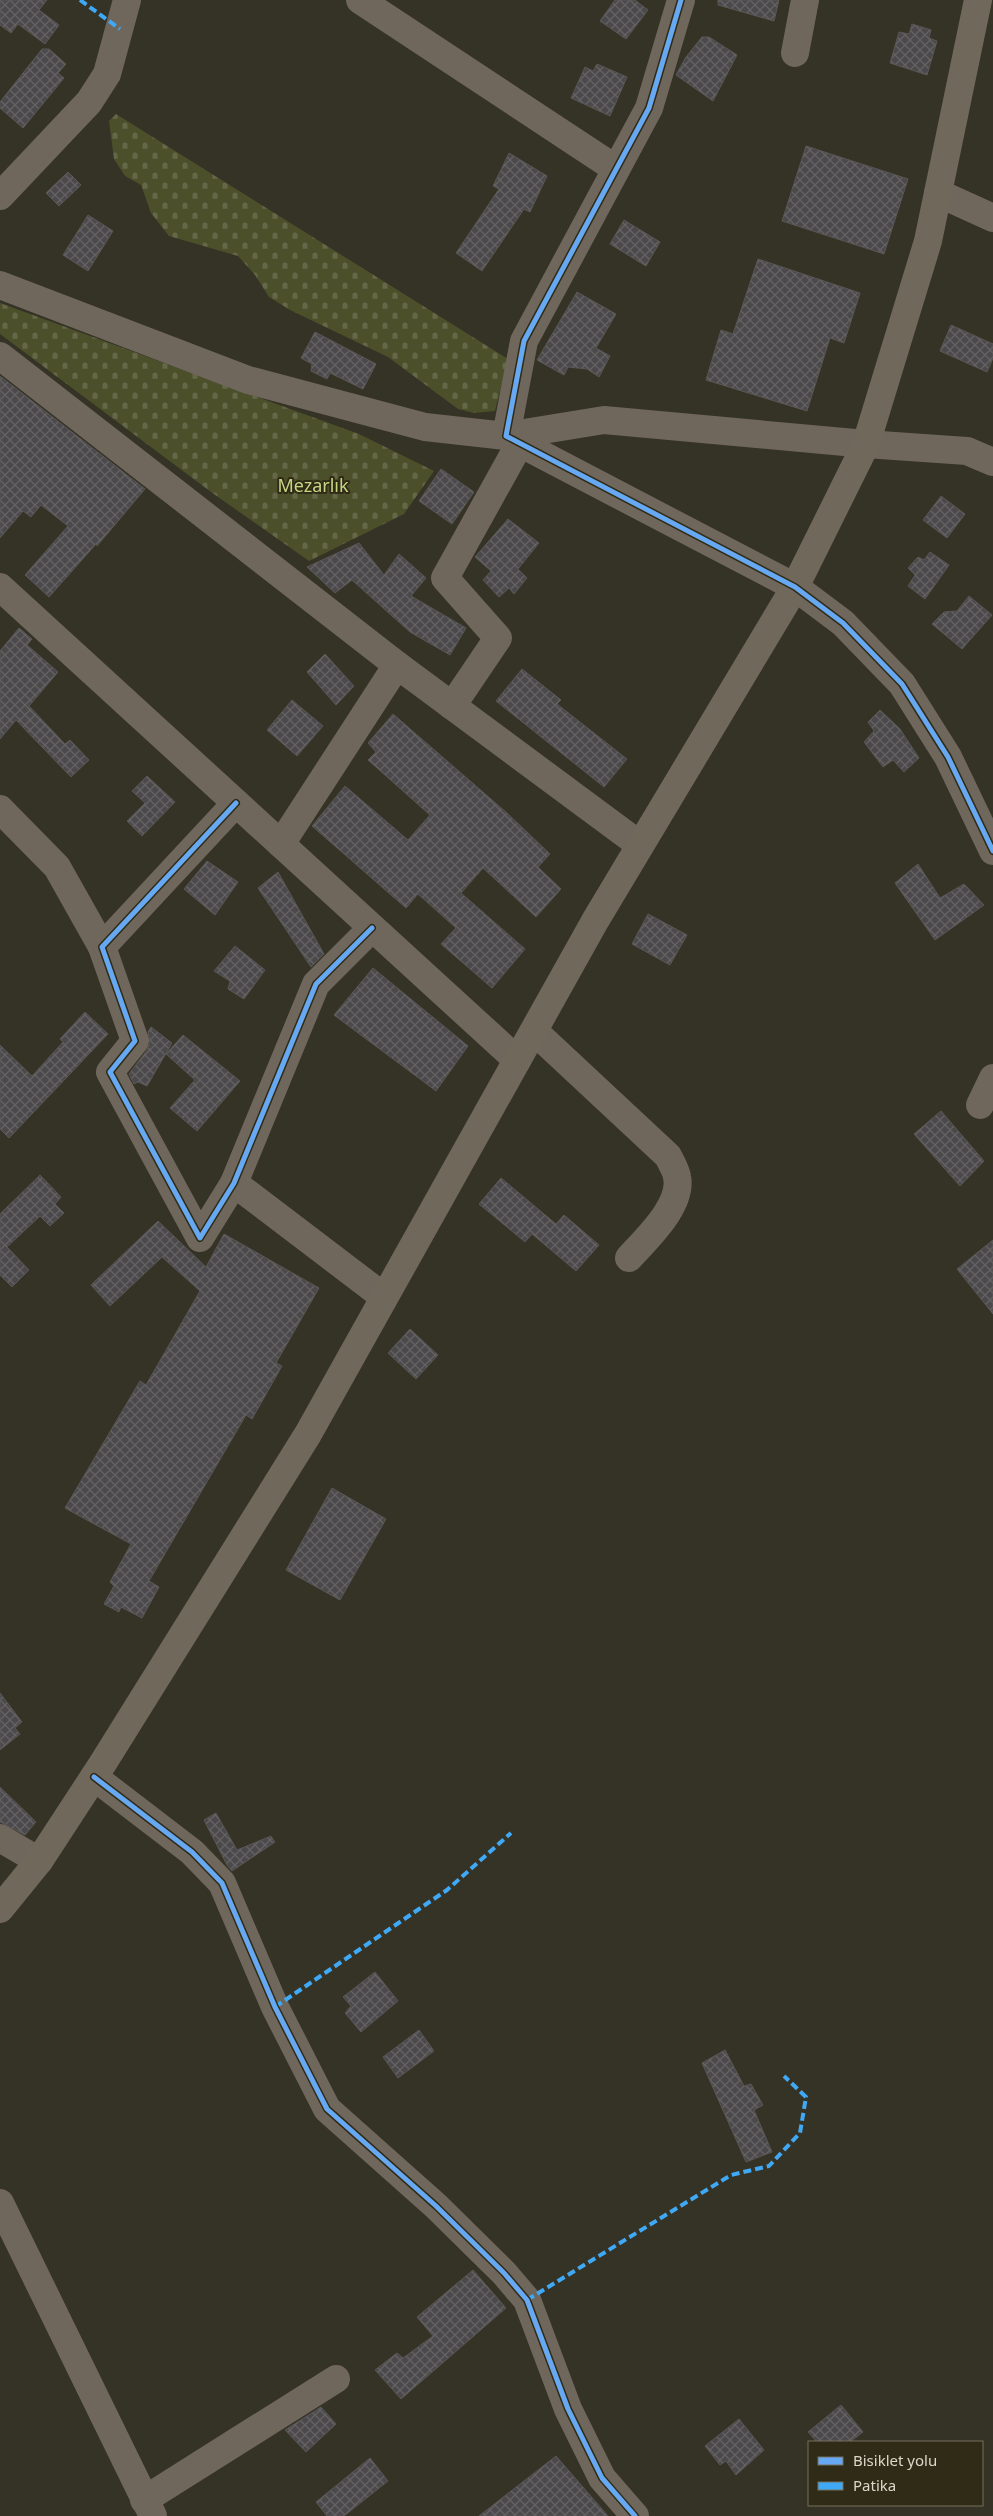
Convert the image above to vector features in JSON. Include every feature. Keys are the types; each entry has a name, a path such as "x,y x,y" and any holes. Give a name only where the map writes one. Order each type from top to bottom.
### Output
{"main road":[{"path":"0,1909 39,1861 94,1777 308,1434 517,1060 640,845 794,587 866,444 928,241 978,0"}],"street":[{"path":"0,196 89,102 108,74 127,0"},
{"path":"360,0 616,168"},
{"path":"795,52 805,0"},
{"path":"452,706 498,638 445,578 513,439 524,341 649,108 679,1"},
{"path":"938,193 993,218"},
{"path":"0,285 248,380 425,427 513,439 604,420 866,444 966,450 993,462"},
{"path":"0,356 397,665 640,845"},
{"path":"513,439 794,587 843,624 902,684 948,757 993,852"},
{"path":"0,587 517,1060"},
{"path":"281,844 397,665"},
{"path":"102,947 236,803"},
{"path":"0,809 57,867 102,947 135,1042 110,1072 200,1238 234,1183 316,984 372,928"},
{"path":"534,1031 668,1156 678,1178 674,1201 660,1223 629,1258"},
{"path":"980,1105 993,1078"},
{"path":"234,1183 384,1297"},
{"path":"94,1777 192,1852 222,1883 275,2007 327,2109 436,2206 504,2273 527,2300 568,2410 602,2478 635,2516"},
{"path":"0,1838 39,1861"},
{"path":"0,2203 149,2508 336,2379"}],"green space":[{"path":"116,114 508,359 495,411 474,413 458,409 388,357 290,310 269,297 255,275 238,256 169,236 151,213 141,185 125,176 114,159 109,121"},
{"name":"Mezarlık","path":"0,303 359,434 434,471 404,514 309,561 211,492 0,334"}],"building":[{"path":"0,0 47,0 39,10 59,25 45,44 18,24 11,33 0,25"},
{"path":"615,0 635,0 648,10 626,39 600,21"},
{"path":"718,0 779,0 774,21 718,5"},
{"path":"912,24 931,30 929,38 937,41 927,75 890,63 899,32 909,34"},
{"path":"702,37 709,37 737,55 713,101 676,75 686,57"},
{"path":"42,49 49,49 66,64 58,73 64,78 23,128 0,108 0,102"},
{"path":"597,64 627,77 610,116 571,98 585,67 593,71"},
{"path":"806,146 908,179 884,254 782,221"},
{"path":"509,153 547,176 530,212 524,209 482,271 456,253 499,189 493,186"},
{"path":"68,172 81,185 59,206 46,193"},
{"path":"88,215 113,231 88,271 63,255"},
{"path":"624,220 660,242 646,266 610,244"},
{"path":"758,259 860,293 844,343 830,338 807,411 706,380 721,330 733,334"},
{"path":"577,292 616,314 596,348 610,356 599,377 587,369 568,367 564,375 537,360"},
{"path":"951,325 993,344 993,358 987,372 940,351"},
{"path":"315,332 376,364 363,389 330,373 327,379 311,371 312,364 301,358"},
{"path":"0,376 145,489 97,546 96,544 49,597 25,575 68,526 41,505 31,517 23,511 0,538"},
{"path":"441,469 474,492 452,524 419,501"},
{"path":"941,496 965,514 947,538 923,520"},
{"path":"508,519 539,543 518,569 527,578 514,594 509,588 499,597 483,580 491,571 475,557"},
{"path":"359,543 384,575 399,554 426,578 411,596 466,628 450,655 410,632 352,580 335,593 307,567"},
{"path":"930,552 949,565 925,599 908,586 915,575 908,568 918,557 924,560"},
{"path":"969,596 992,615 962,649 932,624 944,612 957,611"},
{"path":"19,628 32,639 27,645 58,672 29,706 65,744 70,740 89,760 71,777 16,720 0,739 0,651"},
{"path":"325,654 354,686 336,705 307,672"},
{"path":"522,669 561,700 557,704 627,759 604,787 496,701"},
{"path":"292,700 323,726 297,756 267,730"},
{"path":"880,710 900,729 919,758 904,772 893,760 883,767 864,742 874,731 868,722"},
{"path":"393,714 507,813 550,854 538,867 561,889 536,917 483,868 461,893 525,949 492,988 441,944 456,928 418,894 406,908 312,826 345,786 408,840 430,815 368,760 376,752 368,743"},
{"path":"147,776 175,802 142,836 127,821 145,803 132,791"},
{"path":"207,861 238,882 215,915 184,889"},
{"path":"918,864 940,898 964,884 984,905 935,940 895,883"},
{"path":"278,872 324,954 311,967 258,888"},
{"path":"648,914 687,935 670,965 632,944"},
{"path":"235,946 265,970 244,999 228,989 230,981 214,971"},
{"path":"373,968 468,1046 436,1091 334,1015"},
{"path":"85,1012 108,1034 9,1138 0,1129 0,1045 32,1076 63,1042 60,1039"},
{"path":"151,1027 172,1043 147,1086 138,1082 134,1084 129,1074 147,1050 150,1043 148,1032"},
{"path":"183,1035 240,1081 197,1131 170,1108 195,1080 166,1054"},
{"path":"941,1111 984,1161 960,1186 914,1134"},
{"path":"40,1175 61,1197 55,1204 64,1213 50,1226 40,1216 7,1247 29,1270 12,1287 0,1275 0,1214"},
{"path":"501,1178 556,1224 564,1215 599,1245 576,1271 532,1234 525,1242 479,1204"},
{"path":"158,1221 206,1267 224,1234 319,1288 276,1363 282,1366 252,1419 246,1415 149,1581 159,1587 142,1618 121,1607 119,1612 104,1604 114,1586 110,1582 131,1544 65,1508 140,1381 146,1385 200,1291 162,1257 110,1306 91,1285"},
{"path":"993,1240 993,1314 957,1269"},
{"path":"410,1329 438,1355 416,1379 388,1353"},
{"path":"332,1488 386,1519 340,1600 286,1570"},
{"path":"0,1693 22,1722 15,1728 20,1734 0,1750"},
{"path":"0,1787 36,1822 25,1835 0,1822"},
{"path":"216,1813 237,1850 271,1836 275,1842 232,1871 204,1820"},
{"path":"375,1972 398,2001 361,2032 345,2013 351,2006 343,1997"},
{"path":"419,2030 434,2051 398,2078 383,2057"},
{"path":"725,2050 744,2086 751,2084 763,2105 754,2110 772,2152 746,2162 702,2063"},
{"path":"473,2270 506,2308 401,2399 375,2370 397,2353 403,2358 433,2336 417,2317"},
{"path":"841,2405 863,2432 851,2441 816,2441 808,2432"},
{"path":"321,2407 336,2424 306,2452 285,2430"},
{"path":"739,2419 764,2450 736,2475 726,2461 720,2465 705,2446"},
{"path":"556,2456 608,2516 479,2516"},
{"path":"370,2458 388,2481 344,2516 327,2516 316,2502"}],"marked path":[{"path":"80,0 120,29"},
{"path":"275,2007 447,1890 511,1833"},
{"path":"527,2300 731,2175 769,2166 800,2133 806,2097 784,2076"}],"cycle path":[{"path":"681,0 649,108 524,341 506,436 795,587 843,623 902,684 948,757 993,851"},
{"path":"236,803 102,947 135,1041 110,1072 200,1238 234,1183 316,984 372,928"},
{"path":"94,1777 192,1852 222,1883 275,2007 327,2109 436,2206 504,2273 527,2300 568,2409 602,2478 635,2516"}]}
